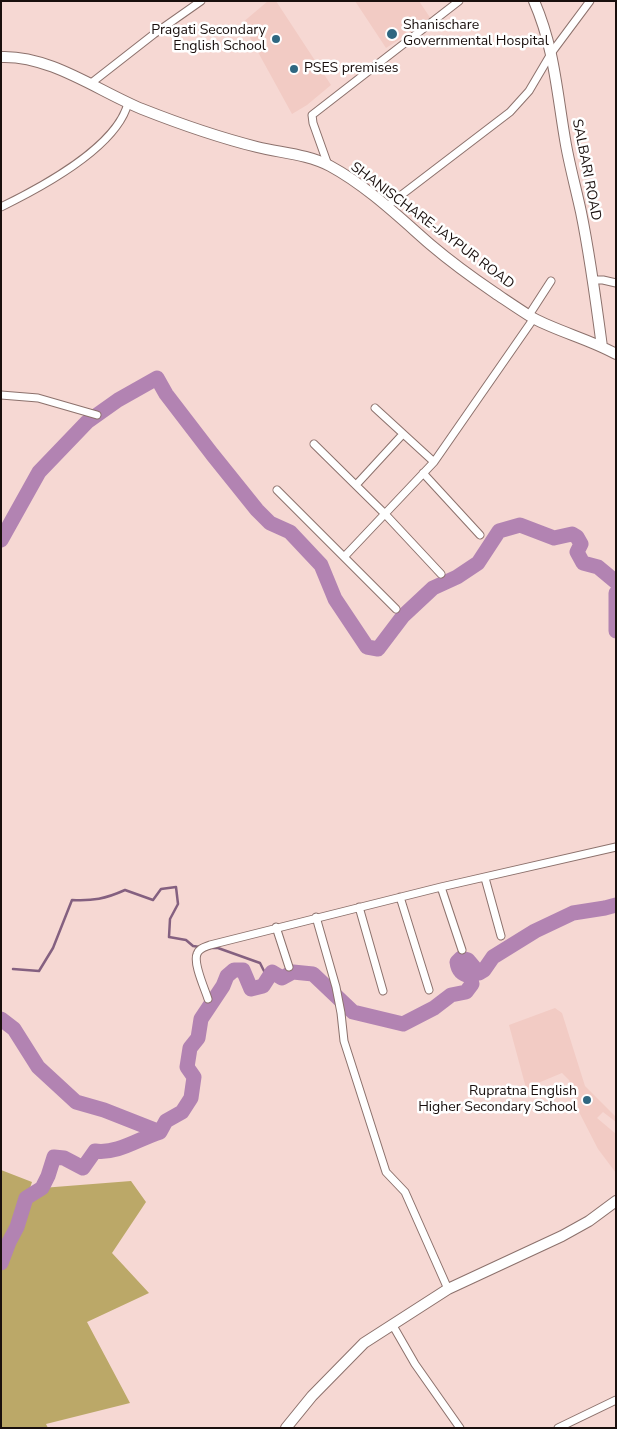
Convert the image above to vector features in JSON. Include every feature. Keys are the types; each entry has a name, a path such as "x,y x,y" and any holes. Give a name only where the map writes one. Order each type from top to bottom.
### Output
{"street":[{"path":"90,84 154,34 201,1"},
{"path":"328,165 312,115 459,1"},
{"name":"SALBARI ROAD","path":"534,1 544,24 552,52 566,147 581,212 593,280 602,346"},
{"path":"387,206 510,112 529,91 552,52 590,1"},
{"name":"SHANISCHARE-JAYPUR ROAD","path":"1,57 34,61 59,69 128,103 192,128 271,150 296,154 328,165 387,206 433,246 531,317 602,346 616,354"},
{"path":"1,207 71,168 105,139 125,113 128,103"},
{"path":"593,280 616,283"},
{"path":"344,558 434,462 531,317 551,281"},
{"path":"1,395 38,398 97,415"},
{"path":"375,408 434,462"},
{"path":"356,485 403,434"},
{"path":"314,444 442,574"},
{"path":"423,473 480,535"},
{"path":"277,490 396,609"},
{"path":"208,999 196,961 197,953 202,948 276,927 616,847"},
{"path":"485,878 501,936"},
{"path":"441,887 462,950"},
{"path":"400,897 429,990"},
{"path":"359,907 383,991"},
{"path":"316,918 342,1013 344,1041 386,1172 405,1192 448,1289"},
{"path":"276,927 289,967"},
{"path":"286,1428 312,1396 364,1343 448,1289 562,1236 589,1221 616,1202"},
{"path":"392,1324 415,1364 460,1428"},
{"path":"558,1428 616,1400"}],"shaded area":[{"name":"PSES premises","path":"268,1 276,1 331,85 307,105 292,114 242,23"},
{"name":"Shanischare Governmental Hospital","path":"355,1 419,1 431,19 386,48"},
{"name":"Rupratna English Higher Secondary School","path":"555,1008 562,1013 585,1086 616,1117 616,1122 603,1112 597,1118 616,1134 616,1173 598,1149 579,1112 569,1080 562,1073 526,1088 509,1025"},
{"path":"1,1170 32,1182 27,1197 42,1188 131,1181 146,1202 112,1253 149,1293 87,1322 130,1403 46,1424 48,1428 1,1428"}],"waterway":[{"path":"1,540 39,472 87,422 118,400 157,378 166,394 257,510 270,523 290,532 321,565 335,599 367,647 378,649 403,616 433,588 457,577 478,563 499,531 520,525 554,538 572,534 577,537 581,544 577,552 583,563 598,567 616,582"},
{"path":"616,593 616,631"},
{"path":"13,969 39,971 53,948 72,900 99,899 125,890 153,900 161,889 176,887 178,904 170,919 169,937 186,940 193,946 200,947"},
{"path":"1,1263 17,1227 26,1198 42,1188 54,1157 64,1158 83,1168 95,1151 120,1148 160,1132 166,1121 182,1112 191,1098 194,1077 187,1067 190,1048 198,1038 201,1019 223,986 227,976 234,970 243,970 251,989 263,986 272,972 282,978 293,972 313,974 353,1012 403,1024 434,1008 451,995 466,992 472,984 470,976 458,968 457,962 461,958 468,960 479,973 484,970 493,957 535,931 573,913 616,905"},
{"path":"210,948 218,948 260,963 268,979"},
{"path":"1,1019 14,1029 38,1067 76,1102 104,1110 160,1132"}],"place":[{"name":"Shanischare Governmental Hospital","path":"392,34"},
{"name":"Pragati Secondary English School","path":"276,39"},
{"name":"PSES premises","path":"294,69"},
{"name":"Rupratna English Higher Secondary School","path":"587,1100"}]}
